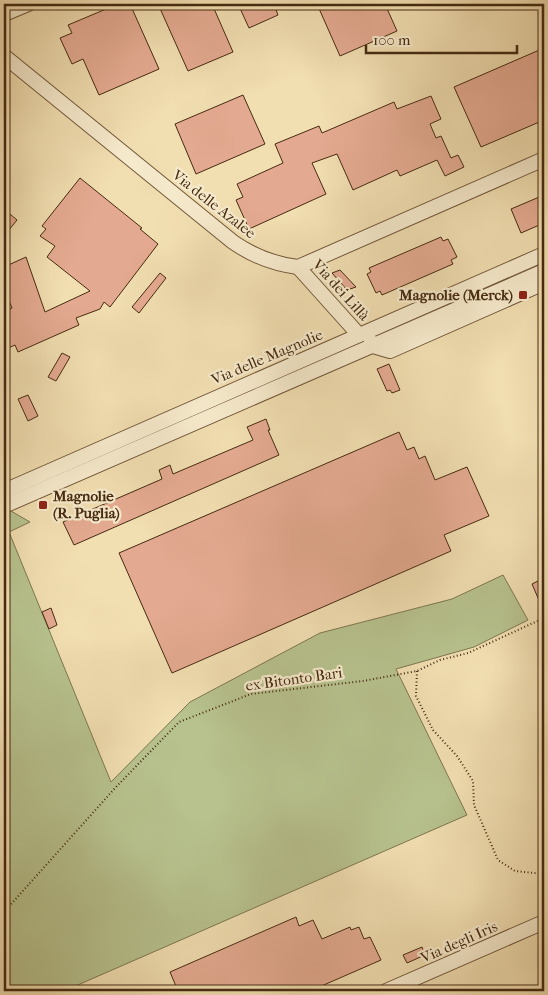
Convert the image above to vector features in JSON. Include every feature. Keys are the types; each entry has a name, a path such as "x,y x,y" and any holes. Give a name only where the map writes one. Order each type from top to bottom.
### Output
{"street":[{"path":"4,14 28,4"},
{"name":"Via delle Azalee","path":"4,56 246,251 270,262 298,266"},
{"path":"298,266 544,159"},
{"name":"Via delle Magnolie","path":"4,490 544,254"},
{"name":"Via dei Lillà","path":"298,266 373,346"},
{"name":"Via delle Magnolie","path":"4,506 544,271"},
{"path":"373,346 390,351 544,283"},
{"name":"Via degli Iris","path":"386,991 544,922"}],"path":[{"name":"ex Bitonto Bari","path":"4,912 116,787 179,722 251,694 363,681 417,671 440,660 468,653 544,618"},
{"path":"417,671 416,696 433,730 458,756 473,781 474,805 498,860 515,871 544,874"}],"green space":[{"path":"11,511 30,522 9,532 111,782 190,702 320,633 452,599 503,575 528,620 474,647 396,669 467,815 64,991 4,991 4,514"}],"building":[{"path":"118,4 130,4 159,69 99,95 83,59 72,64 60,38 72,33 68,25"},
{"path":"158,4 212,4 233,52 188,71"},
{"path":"238,4 274,4 278,15 249,28"},
{"path":"317,4 385,4 397,31 340,56"},
{"path":"544,48 544,120 481,147 454,87"},
{"path":"243,95 265,144 196,174 175,124"},
{"path":"431,96 441,119 430,124 436,138 441,136 451,158 458,155 464,167 445,176 437,160 400,176 397,170 353,190 337,154 312,163 326,194 249,229 236,200 243,197 237,184 283,163 275,144 319,126 322,133 394,102 397,109"},
{"path":"80,178 142,228 140,229 158,244 110,307 104,302 100,309 76,318 79,325 18,352 15,345 6,349 4,343 4,312 12,308 4,288 4,267 26,257 45,312 90,291 47,257 55,246 40,236 46,229 42,226"},
{"path":"544,195 544,223 521,233 511,209"},
{"path":"4,209 17,220 4,236"},
{"path":"441,237 443,241 448,239 457,257 451,260 453,264 382,295 380,291 376,293 367,274 371,272 369,268"},
{"path":"340,270 356,287 347,290 332,273"},
{"path":"160,273 166,278 139,313 132,307"},
{"path":"62,353 70,357 56,381 48,377"},
{"path":"389,364 400,390 392,393 390,390 387,391 377,369"},
{"path":"28,395 38,416 28,421 18,399"},
{"path":"266,419 270,430 268,430 279,455 74,545 63,522 162,479 159,470 170,465 173,474 253,440 247,427"},
{"path":"399,432 407,450 414,447 419,459 425,456 435,480 467,467 489,516 444,535 451,551 172,673 119,553"},
{"path":"544,578 544,596 538,598 532,584"},
{"path":"51,608 57,625 49,629 42,612"},
{"path":"296,917 299,926 313,920 322,939 350,927 351,930 359,927 364,939 370,937 381,960 310,991 178,991 170,972"},
{"path":"422,947 425,955 407,963 403,955"}],"place":[{"name":"Magnolie (Merck)","path":"523,295"},
{"name":"Magnolie (R. Puglia)","path":"43,505"}]}
